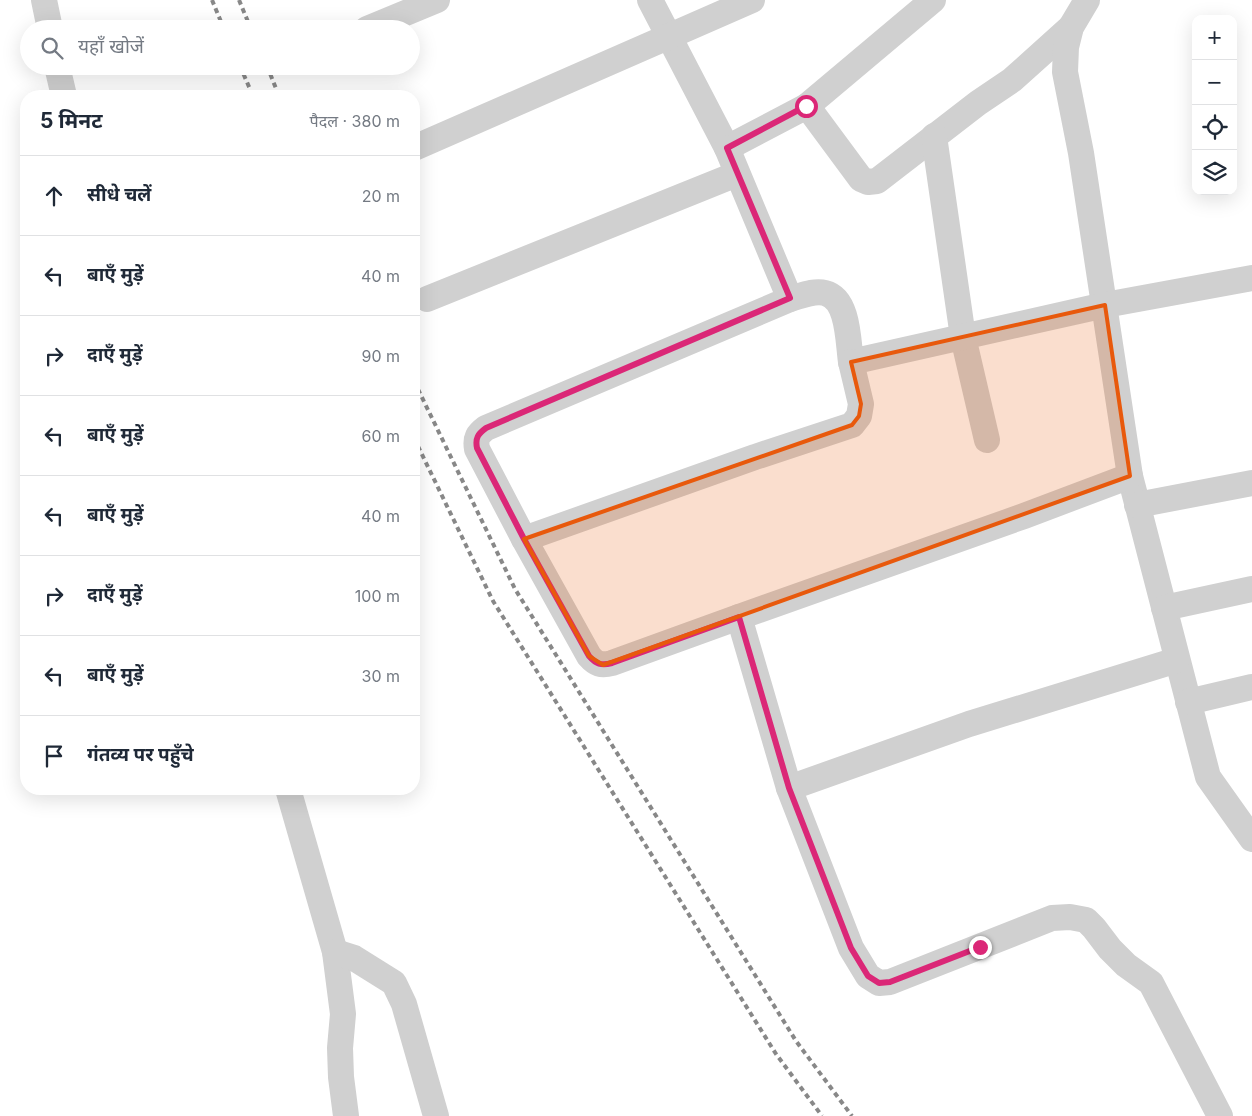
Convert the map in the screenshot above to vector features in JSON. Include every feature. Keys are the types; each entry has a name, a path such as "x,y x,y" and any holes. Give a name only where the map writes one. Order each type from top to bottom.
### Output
{"street":[{"path":"44,0 48,20"},
{"path":"389,20 437,0"},
{"path":"650,0 727,148 790,298"},
{"path":"420,145 752,0"},
{"path":"727,148 806,106 933,0"},
{"path":"1087,0 1071,27 1066,47 1066,72 1081,152 1130,476 1208,777 1252,839"},
{"path":"806,106 861,179 868,182 877,181 934,136 1012,80 1071,27"},
{"path":"60,75 63,90"},
{"path":"934,136 963,337 987,440"},
{"path":"426,298 737,174"},
{"path":"851,362 1105,305 1252,278"},
{"path":"524,539 852,425 860,416 861,404 851,362 844,311 836,298 825,293 813,292 790,298 495,424 479,433 476,440 477,448 524,539 589,656 596,663 603,665 612,663 1024,516 1130,476"},
{"path":"1138,505 1252,483"},
{"path":"1164,608 1252,589"},
{"path":"739,617 789,788 851,948 868,976 879,983 890,982 1052,918 1070,917 1086,920 1126,965 1151,983 1220,1116"},
{"path":"789,788 969,724 1177,660"},
{"path":"1188,702 1252,687"},
{"path":"290,795 335,952 343,1014 340,1048 341,1077 346,1116"},
{"path":"335,952 354,958 394,983 404,1004 436,1116"}],"highlighted area":[{"path":"1105,305 1130,476 603,665 589,656 524,539 852,425 859,416 861,404 851,362"}],"railway":[{"path":"212,0 220,20"},
{"path":"239,0 247,20"},
{"path":"244,75 250,90"},
{"path":"271,75 277,90"},
{"path":"420,393 515,589 796,1041 852,1116"},
{"path":"420,450 493,601 776,1054 822,1116"}],"route":[{"path":"806,106 727,148 790,298 486,428 479,433 476,440 477,448 524,539 589,656 596,663 603,665 612,663 739,617 789,788 851,948 868,976 879,983 890,982 980,947"}]}
